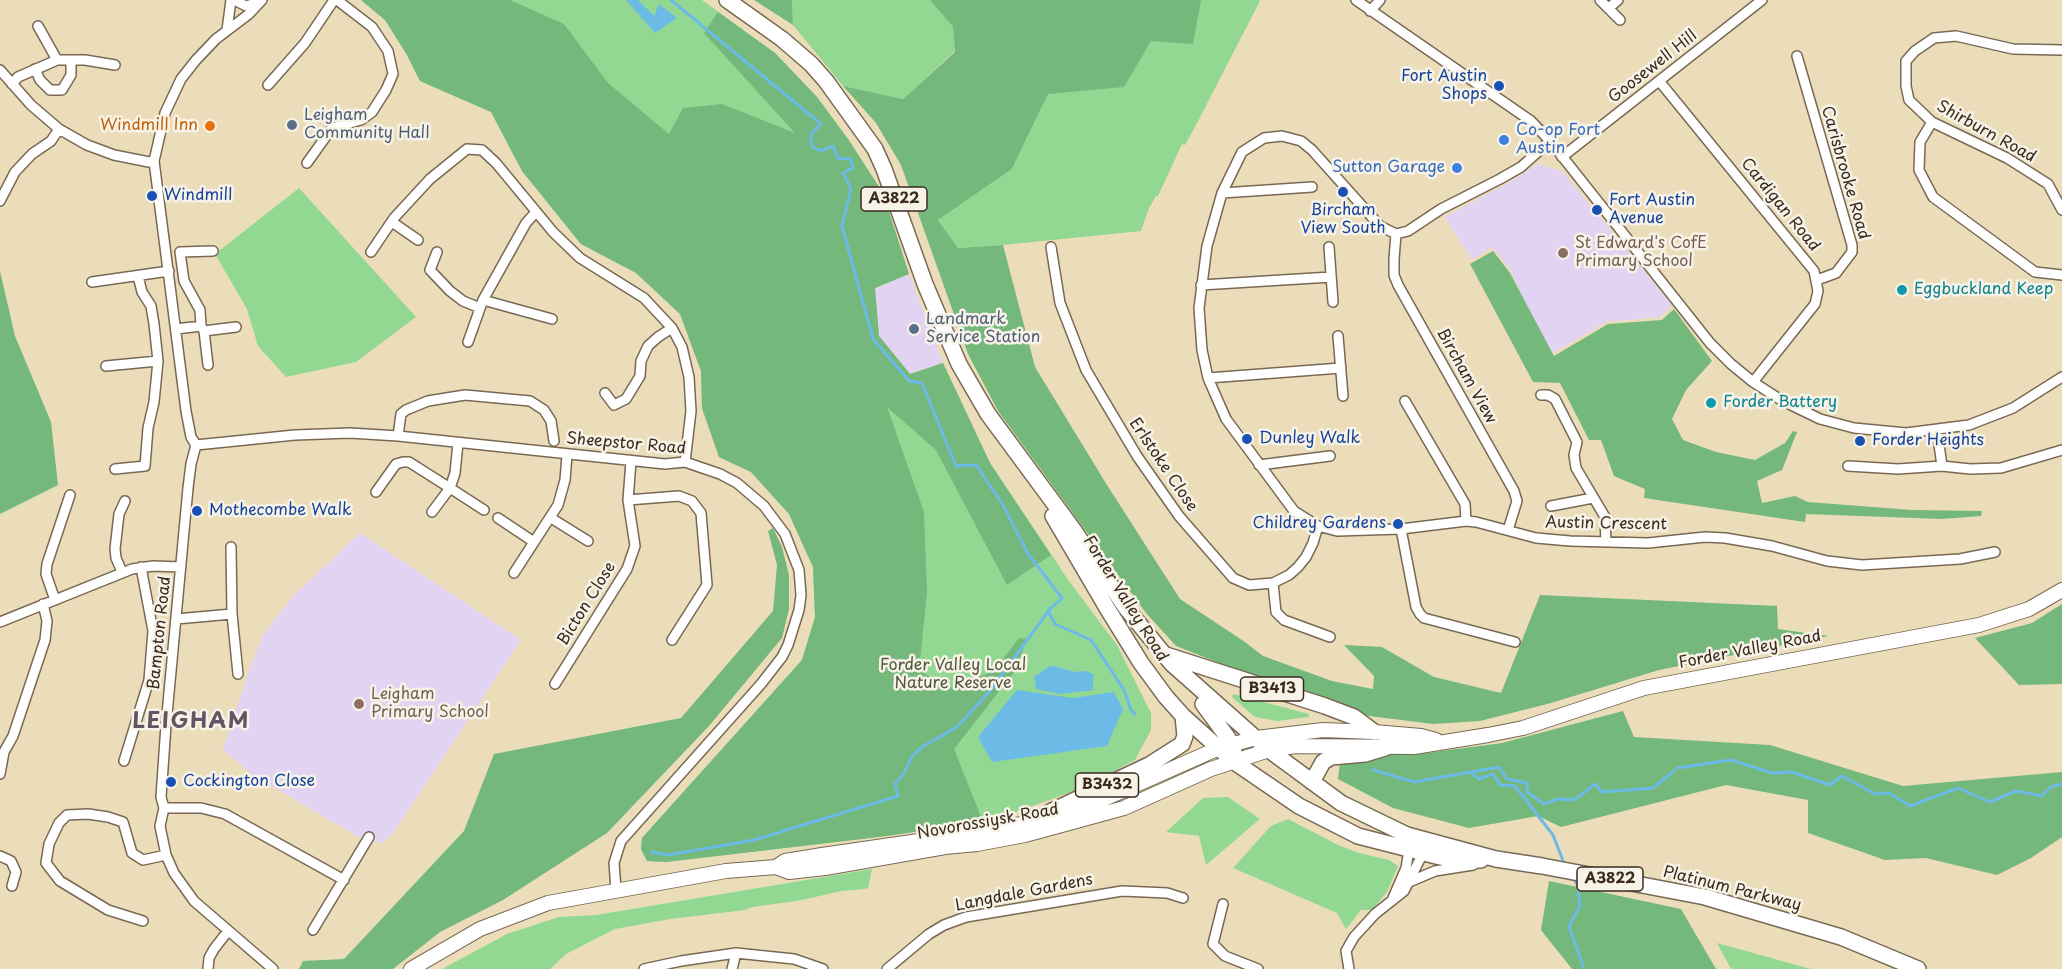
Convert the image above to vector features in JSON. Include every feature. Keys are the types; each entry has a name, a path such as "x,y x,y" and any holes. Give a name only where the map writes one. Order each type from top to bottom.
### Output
{"main road":[{"name":"Forder Valley Road","path":"727,0 782,39 811,64 875,149 925,284 959,364 988,414 1073,529 1126,608 1169,660 1269,750 1295,770"},
{"name":"Forder Valley Road","path":"1006,439 1141,663 1183,716 1225,746"},
{"name":"Forder Valley Road","path":"1269,750 1299,746 1414,747 1523,728 1644,688 1979,625 2029,609 2062,590"},
{"name":"B3413","path":"1169,660 1325,706 1354,717 1374,732"},
{"path":"1169,660 1178,678 1214,716 1233,761"},
{"name":"B3432","path":"1041,820 1050,812 1149,765 1182,744 1185,736 1183,716"},
{"path":"1256,738 1323,730 1374,732"},
{"name":"Forder Valley Road","path":"1374,732 1421,736 1443,742"},
{"name":"Novorossiysk Road","path":"776,867 785,861 974,833 1041,820 1088,806 1225,746 1256,738"},
{"path":"1312,782 1323,762 1331,757 1365,754 1385,748"},
{"name":"Novorossiysk Road","path":"411,969 480,929 548,903 726,871 776,867 789,872 825,868 1025,835 1124,808 1233,761 1269,750"},
{"name":"Platinum Parkway","path":"1233,761 1299,806 1358,836 1515,861 1705,897 1841,937 1918,969"},
{"name":"Platinum Parkway","path":"1295,770 1341,803 1413,846 1460,861 1496,859"},
{"name":"Novorossiysk Road","path":"427,969 442,951"}],"street":[{"path":"227,30 232,0 246,6 260,1"},
{"path":"268,86 305,43 336,0 372,27 388,51 393,74 372,112 361,120 332,128 307,163"},
{"path":"1356,0 1531,121 1550,141 1710,343 1753,382 1781,400 1820,419 1854,428 1906,433 1970,425 2013,408 2062,377"},
{"path":"1370,10 1380,0"},
{"path":"1600,0 1620,20"},
{"path":"1609,8 1618,0"},
{"name":"Goosewell Hill","path":"1562,157 1762,0"},
{"path":"196,445 191,437 187,415 154,161 171,96 196,60 227,30 249,15 260,1"},
{"path":"38,26 57,60"},
{"name":"Shirburn Road","path":"2062,50 2013,49 1956,36 1934,38 1915,51 1906,61 1906,86 1909,100 1932,122 2007,158 2048,184 2062,210"},
{"name":"Carisbrooke Road","path":"1797,56 1852,245 1851,252 1836,273 1817,280"},
{"path":"12,84 18,77 57,60 115,65"},
{"path":"35,69 40,80 50,90 62,90 71,75 71,60"},
{"path":"0,70 31,105 59,129 87,145 114,155 154,161"},
{"name":"Cardigan Road","path":"1660,81 1814,271 1817,280"},
{"path":"1932,122 1920,142 1919,170 1933,197 2035,272 2062,275"},
{"path":"0,201 4,184 32,154 51,141 59,129"},
{"name":"Austin Crescent","path":"1396,234 1380,226 1312,150 1301,141 1282,136 1264,138 1242,152 1222,193 1207,246 1201,285 1200,334 1208,378 1226,419 1259,465 1294,511 1318,526 1337,531 1401,529 1466,521 1536,538 1648,543 1694,538 1725,538 1772,546 1827,561 1862,565 1960,559 1995,552"},
{"path":"1396,234 1408,231 1439,210 1521,167 1550,141"},
{"path":"371,252 392,222 430,179 460,153 467,148 475,148 488,154 553,232 580,258 644,298 672,328 682,346 689,377 691,411 685,462"},
{"path":"1222,193 1312,187"},
{"path":"468,342 481,304 526,224 536,212"},
{"path":"392,222 418,240"},
{"name":"Bircham View","path":"1396,234 1394,275 1398,285 1514,491 1516,501 1508,530"},
{"name":"Erlstoke Close","path":"1051,246 1060,303 1072,336 1086,370 1137,456 1179,516 1233,578 1249,585 1273,583"},
{"path":"1329,247 1333,302"},
{"path":"208,365 200,310 184,281 180,252 213,251"},
{"path":"437,252 430,270 463,301 552,319"},
{"path":"92,282 169,271"},
{"path":"115,469 145,465 158,361 151,306 142,292 138,276"},
{"path":"1201,285 1331,278"},
{"path":"1753,382 1815,304 1818,291 1817,280"},
{"path":"176,329 236,327"},
{"path":"605,393 614,405 626,399 640,376 641,361 648,346 672,328"},
{"path":"1338,336 1343,396"},
{"path":"106,366 158,361"},
{"path":"1208,378 1341,368"},
{"path":"398,436 401,414 406,410 428,401 465,395 530,401 544,410 551,422 554,441"},
{"path":"1541,395 1548,395 1555,399 1576,442 1574,455 1576,468 1605,517 1606,542"},
{"path":"1405,401 1465,504 1466,521"},
{"path":"1937,430 1942,466"},
{"name":"Sheepstor Road","path":"196,445 295,435 350,433 665,464 685,462 720,474 737,483 757,499 774,518 784,534 799,570 801,594 799,610 788,645 776,665 621,841 614,863 616,890"},
{"path":"432,512 450,488 458,443"},
{"name":"Bampton Road","path":"196,445 189,481 163,761 161,797 164,807 160,826 166,855 174,873 194,901 273,969"},
{"path":"1848,466 1898,469 1942,466 1970,470 2001,468 2062,450"},
{"path":"513,573 551,518 561,497 567,454"},
{"path":"1259,465 1330,456"},
{"name":"Bicton Close","path":"555,684 627,569 635,546 628,500 632,460"},
{"path":"376,492 396,464 409,462 484,510"},
{"path":"54,600 46,574 47,564 70,495"},
{"path":"628,500 679,496 692,501 701,513 707,585 672,640"},
{"path":"1551,506 1593,498"},
{"path":"122,572 115,549 119,514 125,501"},
{"path":"498,518 534,542"},
{"path":"551,518 588,541"},
{"path":"1318,526 1313,543 1298,567 1289,575 1273,583 1276,612 1284,620 1330,637"},
{"path":"1401,529 1416,607 1424,618 1515,642"},
{"path":"231,548 232,614 238,674"},
{"path":"124,761 149,680 153,631 141,567"},
{"path":"0,622 122,572 141,567 181,567"},
{"path":"0,774 4,752 13,736 45,640 47,621 43,604"},
{"path":"176,619 232,614"},
{"path":"164,807 201,808 225,814 344,880"},
{"path":"143,921 108,910 60,881 46,863 49,844 59,823 68,815 88,814 123,822 132,853 143,860 166,855"},
{"path":"313,930 369,837"},
{"path":"1349,969 1346,951 1354,937 1375,914 1404,891 1409,882 1413,846"},
{"path":"1392,900 1413,846"},
{"path":"0,856 11,861 16,872 12,886"},
{"path":"1409,882 1435,871 1463,868 1496,859"},
{"name":"Langdale Gardens","path":"887,969 929,934 944,925 966,917 1122,891 1167,893 1183,898"},
{"path":"1222,904 1213,944 1225,956 1258,969"},
{"path":"208,969 209,958 228,932"},
{"path":"644,969 736,953 794,959 823,969"},
{"path":"732,969 736,953"}],"shaded area":[{"name":"St Edward's CofE Primary School","path":"1538,164 1562,171 1672,305 1660,317 1606,322 1552,354 1525,305 1511,270 1492,247 1472,260 1444,217 1505,185"},
{"path":"909,274 943,363 910,374 879,336 875,288"},
{"name":"Leigham Primary School","path":"360,533 521,640 393,833 381,844 365,834 362,839 254,776 223,750 263,635 294,595"}],"green space":[{"name":"Forder Valley Local Nature Reserve","path":"361,0 702,0 775,53 817,97 883,193 909,274 875,288 879,336 910,374 943,363 990,463 1069,581 1117,645 1151,713 1151,730 1135,760 1087,786 983,822 887,836 666,862 647,861 641,849 642,838 802,660 815,617 813,567 789,514 751,472 719,457 702,408 701,371 680,314 636,273 581,244 522,171 491,112 420,81 385,20"},
{"name":"Forder Valley Local Nature Reserve","path":"361,0 510,0 564,24 608,83 669,134 683,108 722,104 795,133 704,33 718,12 775,53 817,97 883,193 909,274 875,288 879,336 910,374 943,363 990,463 1051,555 1007,585 936,450 887,407 924,512 927,593 919,670 949,688 994,671 1019,638 1027,639 1015,671 954,749 983,822 887,836 666,862 647,861 641,849 642,838 802,660 815,617 813,567 789,514 751,472 719,457 702,408 701,371 680,314 636,273 581,244 522,171 491,112 420,81 385,20"},
{"path":"754,0 792,0 793,25"},
{"path":"792,0 930,0 953,27 955,51 903,99 843,86 793,25"},
{"path":"930,0 1201,0 1193,44 1151,41 1124,87 1048,94 1012,169 938,220 958,248 1003,245 1035,367 1180,599 1263,656 1332,681 1373,689 1374,676 1344,645 1382,647 1434,677 1501,693 1540,595 1777,606 1778,629 1829,636 1659,670 1551,703 1480,721 1433,724 1369,716 1293,692 1176,646 1146,613 998,411 968,354 901,165 876,123 843,86 903,99 955,52 953,27"},
{"path":"934,0 1260,1 1185,145 1182,144 1158,196 1149,208 1141,231 958,248 938,220 1012,169 1041,109"},
{"path":"299,188 416,317 356,362 286,377 258,346 247,309 215,254"},
{"path":"1493,251 1510,273 1554,356 1608,324 1662,320 1674,309 1712,361 1686,390 1672,419 1683,440 1716,452 1755,460 1785,443 1793,431 1797,432 1782,470 1757,481 1762,503 1795,496 1808,502 1912,510 1982,511 1981,516 1941,519 1806,514 1805,522 1644,498 1645,489 1614,476 1601,440 1589,440 1560,383 1533,382 1470,264"},
{"path":"0,271 15,336 51,422 58,485 0,514"},
{"path":"773,528 782,547 789,575 789,609 782,638 709,726 607,833 503,900 440,932 393,969 299,969 303,961 344,959 464,831 494,754 681,718 773,611 777,565 768,531"},
{"path":"2062,604 2062,684 2019,685 1975,638 2032,623"},
{"path":"1233,694 1309,714 1309,717 1277,721 1255,717 1232,697"},
{"path":"1623,711 1634,737 1770,745 1903,786 2062,772 2062,837 2031,858 1997,875 1926,858 1885,860 1808,833 1808,800 1726,785 1561,827 1538,816 1469,828 1393,808 1338,779 1341,752 1426,753 1502,743"},
{"path":"1228,797 1260,819 1206,865 1199,836 1166,832 1203,798"},
{"path":"1288,819 1338,845 1389,860 1398,866 1387,892 1372,910 1361,910 1346,929 1337,913 1233,868 1271,826"},
{"path":"872,869 868,888 865,889 615,929 566,954 550,969 442,969 507,934 559,917 596,915"},
{"path":"1549,881 1681,909 1716,969 1572,969 1541,930"},
{"path":"1717,943 1811,969 1731,969"}],"water":[{"path":"626,0 638,0 654,16 659,4 677,18 655,33"},
{"path":"1054,666 1093,674 1093,690 1060,694 1036,689 1034,677 1048,667"},
{"path":"1017,690 1073,698 1114,692 1123,709 1107,746 992,762 978,737"}],"waterway":[{"path":"651,852 668,855 754,840 898,796 895,784 905,772 912,756 922,747 957,727 989,692 1050,609 1062,598 1028,554 1003,505 976,465 956,466 922,383 909,381 873,339 842,226 851,189 843,173 853,168 850,159 838,158 833,146 821,151 811,146 811,134 821,124 671,0"},
{"path":"1048,611 1055,624 1091,640 1124,690 1131,710 1135,714"},
{"path":"1677,768 1731,760 1772,773 1792,772 1830,785 1842,776 1875,794 1889,793 1910,806 1958,788 1990,802 2016,791 2042,796 2051,787 2062,784"},
{"path":"1373,770 1414,782 1499,767 1507,779 1527,783 1527,792 1544,804 1558,799 1574,800 1595,784 1602,792 1653,788 1674,771"},
{"path":"1470,772 1479,779 1493,774 1500,785 1515,786 1553,835 1565,866"},
{"path":"1572,876 1578,886 1580,906 1569,926 1584,969"}],"place":[{"name":"Fort Austin Shops","path":"1499,86"},
{"name":"Leigham Community Hall","path":"292,125"},
{"name":"Windmill Inn","path":"210,126"},
{"name":"Co-op Fort Austin","path":"1504,140"},
{"name":"Sutton Garage","path":"1457,168"},
{"name":"Bircham View South","path":"1343,192"},
{"name":"Windmill","path":"152,196"},
{"name":"Fort Austin Avenue","path":"1597,210"},
{"name":"St Edward's CofE Primary School","path":"1563,253"},
{"name":"Eggbuckland Keep","path":"1902,290"},
{"name":"Landmark Service Station","path":"914,329"},
{"name":"Forder Battery","path":"1711,403"},
{"name":"Dunley Walk","path":"1247,439"},
{"name":"Forder Heights","path":"1860,441"},
{"name":"Mothecombe Walk","path":"197,511"},
{"name":"Childrey Gardens","path":"1398,524"},
{"name":"Leigham Primary School","path":"359,704"},
{"name":"Cockington Close","path":"171,782"}],"district":[{"name":"LEIGHAM","path":"191,722"}]}
